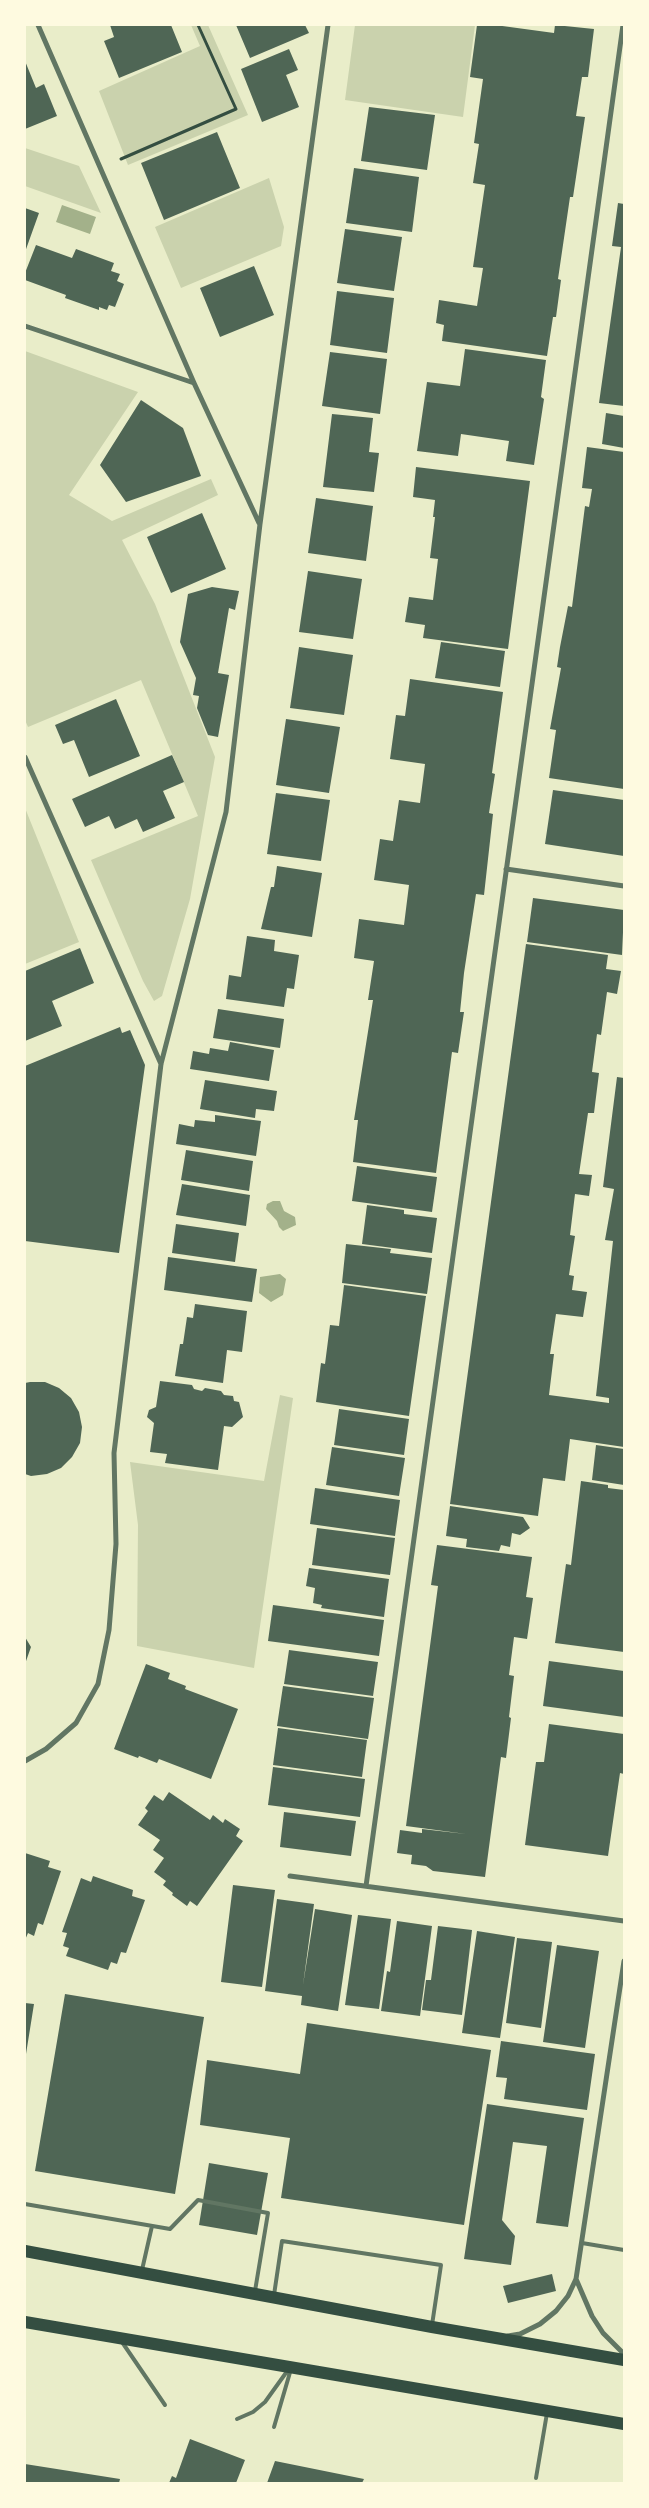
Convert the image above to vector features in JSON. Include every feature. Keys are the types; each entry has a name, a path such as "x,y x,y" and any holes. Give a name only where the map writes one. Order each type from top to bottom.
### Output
{"main road":[{"path":"25,2251 432,2327 624,2360"},
{"path":"25,2322 624,2424"}],"street":[{"path":"38,25 194,383 260,524"},
{"path":"25,1761 46,1749 76,1723 98,1684 109,1630 116,1544 114,1453 161,1064 226,812 260,524 328,25"},
{"path":"366,1886 623,25"},
{"path":"25,326 194,383"},
{"path":"25,757 161,1064"},
{"path":"506,869 624,886"},
{"path":"290,1876 624,1921"},
{"path":"499,2338 520,2334 540,2324 556,2311 568,2296 576,2279 624,1961"},
{"path":"576,2279 592,2316 603,2332 624,2354"}],"lane":[{"path":"25,2204 170,2229 198,2200 268,2213 255,2294"},
{"path":"141,2273 152,2226"},
{"path":"274,2298 282,2241 441,2265 432,2327"},
{"path":"582,2243 624,2250"},
{"path":"119,2338 166,2405"},
{"path":"237,2419 253,2412 265,2402 291,2367"},
{"path":"274,2427 291,2367"},
{"path":"536,2478 548,2411"}],"path":[{"path":"121,159 236,109 198,25"}],"shaded area":[{"path":"191,25 208,25 248,115 128,165 99,91 200,46"},
{"path":"355,25 475,25 463,117 345,100"},
{"path":"25,148 79,166 101,213 25,186"},
{"path":"269,178 284,227 281,246 181,288 155,227"},
{"path":"62,205 96,217 90,234 56,222"},
{"path":"25,351 138,392 69,495 112,521 211,479 218,495 122,540 155,604 215,757 190,899 162,996 154,1001 143,981 91,860 198,816 141,680 28,727 25,720"},
{"path":"25,808 79,942 25,964"},
{"path":"273,1201 280,1201 284,1211 295,1217 296,1225 283,1231 279,1227 277,1221 266,1209 267,1204"},
{"path":"280,1274 286,1279 283,1295 271,1302 259,1293 260,1277"},
{"path":"280,1395 293,1398 254,1668 137,1646 138,1525 130,1462 264,1481"}],"building":[{"path":"110,25 171,25 182,52 119,78 104,41 114,37"},
{"path":"236,25 305,25 309,33 250,58"},
{"path":"477,25 495,25 554,33 555,25 594,29 588,77 582,77 576,116 585,117 573,197 570,197 558,279 561,280 556,317 553,317 547,356 442,341 444,325 436,323 439,300 477,306 483,268 473,267 485,185 473,183 479,144 474,143 483,79 470,77"},
{"path":"289,49 298,70 286,75 299,107 262,122 241,69"},
{"path":"25,61 36,88 44,84 57,116 25,129"},
{"path":"369,107 435,115 427,170 361,161"},
{"path":"217,132 240,188 164,220 141,163"},
{"path":"354,168 419,177 412,232 346,223"},
{"path":"618,203 624,204 624,406 599,403 621,247 612,246"},
{"path":"25,208 39,213 25,252"},
{"path":"345,229 402,237 394,291 337,283"},
{"path":"36,245 72,258 76,249 114,263 111,271 120,274 117,281 124,284 115,307 109,305 107,310 99,307 99,310 65,298 66,295 25,280 25,273"},
{"path":"254,266 274,315 220,337 200,288"},
{"path":"337,291 394,298 387,353 330,345"},
{"path":"465,349 546,360 541,397 544,399 534,465 506,461 509,441 461,434 458,456 417,451 427,382 460,386"},
{"path":"330,352 387,359 380,414 322,406"},
{"path":"141,400 183,428 201,476 126,502 100,465"},
{"path":"606,413 624,416 624,448 602,444"},
{"path":"332,414 373,418 369,452 379,453 374,492 323,487"},
{"path":"587,447 624,452 624,789 549,778 556,730 550,729 561,668 557,667 568,606 572,607 585,506 589,507 592,489 582,488"},
{"path":"416,467 530,481 508,649 423,638 425,625 405,622 409,597 433,600 438,559 430,558 435,500 413,497"},
{"path":"316,498 373,506 366,561 308,553"},
{"path":"202,513 226,569 171,593 147,537"},
{"path":"308,571 362,579 353,639 299,632"},
{"path":"212,587 239,591 235,610 229,608 218,673 229,675 218,737 208,735 197,708 199,696 193,695 196,678 180,642 188,594"},
{"path":"441,642 505,651 500,687 435,678"},
{"path":"299,647 353,655 344,715 290,708"},
{"path":"410,679 503,692 492,773 495,774 489,813 493,814 484,895 476,894 460,1012 464,1012 458,1053 452,1052 436,1173 353,1162 358,1120 354,1120 373,1000 368,1000 374,961 354,958 359,919 404,925 409,885 374,880 380,839 393,841 399,800 420,803 425,764 390,759 396,715 405,716"},
{"path":"116,699 140,756 89,777 74,740 63,744 55,725"},
{"path":"286,719 340,727 329,793 276,785"},
{"path":"172,755 184,782 163,791 175,818 143,832 137,819 115,829 109,816 85,827 72,799"},
{"path":"553,790 624,800 624,856 545,844"},
{"path":"276,793 330,800 321,861 267,854"},
{"path":"277,866 322,873 312,937 261,929 271,887 274,887"},
{"path":"533,898 624,910 622,955 527,942"},
{"path":"247,936 275,940 274,951 299,955 294,989 287,988 284,1007 226,999 229,975 241,977"},
{"path":"526,944 608,955 606,969 621,971 617,994 607,992 601,1035 597,1034 592,1072 599,1073 594,1113 588,1113 579,1174 592,1175 589,1196 575,1194 570,1235 575,1236 569,1275 574,1276 572,1290 587,1292 583,1317 556,1314 550,1354 554,1354 549,1395 609,1403 609,1398 596,1396 613,1241 605,1240 614,1189 603,1187 617,1077 624,1078 624,1447 570,1439 565,1481 543,1478 538,1516 450,1504"},
{"path":"80,948 94,983 52,1001 62,1026 25,1041 25,971"},
{"path":"218,1009 284,1019 280,1048 213,1038"},
{"path":"120,1027 122,1033 130,1030 145,1065 119,1253 25,1241 25,1066"},
{"path":"230,1042 274,1050 269,1081 190,1069 193,1051 209,1054 210,1048 228,1051"},
{"path":"205,1080 277,1091 274,1111 256,1109 255,1118 200,1109"},
{"path":"215,1115 261,1121 256,1156 176,1144 179,1124 194,1127 195,1120 215,1122"},
{"path":"186,1150 253,1161 249,1191 181,1180"},
{"path":"357,1166 437,1177 432,1212 352,1201"},
{"path":"182,1184 250,1195 246,1226 176,1215"},
{"path":"367,1205 404,1210 404,1214 437,1218 432,1253 362,1244"},
{"path":"176,1224 239,1233 235,1262 172,1253"},
{"path":"346,1244 391,1249 390,1253 432,1258 427,1294 342,1283"},
{"path":"168,1257 257,1269 252,1302 164,1290"},
{"path":"344,1285 426,1296 409,1416 316,1402 321,1363 325,1364 330,1325 339,1326"},
{"path":"195,1304 247,1311 242,1352 227,1350 223,1383 175,1376 187,1317 193,1318"},
{"path":"160,1381 192,1385 194,1389 202,1391 205,1388 221,1391 224,1395 233,1396 234,1401 239,1402 243,1417 232,1427 224,1426 218,1470 165,1463 167,1454 150,1452 154,1423 147,1417 149,1410 156,1407"},
{"path":"45,1382 59,1388 71,1398 79,1412 82,1427 80,1443 72,1457 61,1468 47,1474 31,1476 25,1474 25,1383"},
{"path":"339,1409 409,1419 404,1455 334,1445"},
{"path":"596,1445 624,1449 624,1485 592,1480"},
{"path":"332,1447 405,1458 399,1496 326,1485"},
{"path":"581,1481 608,1485 608,1488 624,1490 624,1652 555,1643 566,1564 571,1565"},
{"path":"315,1488 400,1500 395,1536 310,1524"},
{"path":"450,1506 523,1517 530,1528 520,1535 512,1533 510,1547 501,1545 499,1551 466,1547 467,1539 446,1536"},
{"path":"317,1528 395,1538 390,1575 312,1565"},
{"path":"437,1545 532,1557 526,1597 533,1598 527,1639 514,1637 509,1675 514,1676 509,1717 511,1718 506,1758 501,1757 485,1877 433,1871 426,1866 411,1864 412,1855 397,1853 400,1830 422,1833 422,1829 466,1834 406,1826 438,1586 431,1585"},
{"path":"309,1568 389,1579 384,1617 321,1608 322,1605 313,1603 315,1588 306,1586"},
{"path":"273,1605 384,1620 379,1656 268,1641"},
{"path":"25,1637 31,1647 25,1664"},
{"path":"289,1650 378,1662 373,1696 284,1684"},
{"path":"549,1661 624,1671 624,1717 543,1706"},
{"path":"146,1664 170,1673 168,1679 186,1686 185,1689 238,1709 211,1779 159,1759 157,1763 114,1749"},
{"path":"283,1686 374,1698 368,1739 277,1726"},
{"path":"549,1724 624,1734 624,1774 620,1773 608,1856 525,1845 536,1762 544,1762"},
{"path":"278,1728 367,1740 362,1777 273,1765"},
{"path":"273,1767 365,1779 360,1817 268,1805"},
{"path":"169,1792 210,1820 213,1815 223,1823 225,1819 240,1829 236,1836 243,1841 197,1906 190,1901 187,1906 172,1895 173,1893 163,1885 166,1881 154,1872 164,1858 153,1850 160,1840 138,1825 148,1811 145,1808 154,1795 163,1801"},
{"path":"284,1812 356,1821 351,1856 280,1847"},
{"path":"25,1853 50,1861 48,1867 61,1871 43,1925 38,1923 34,1936 28,1933 25,1940"},
{"path":"93,1876 133,1890 132,1896 145,1900 126,1953 121,1952 117,1964 111,1962 108,1970 66,1956 69,1948 63,1946 67,1933 62,1932 81,1878 91,1882"},
{"path":"233,1885 275,1890 262,1987 221,1982"},
{"path":"277,1899 314,1904 303,1985 315,1909 352,1915 338,2011 301,2005 302,1996 265,1991"},
{"path":"358,1915 391,1919 379,2009 345,2005"},
{"path":"397,1921 432,1926 420,2016 381,2011 387,1971 390,1972"},
{"path":"438,1926 472,1930 462,2015 422,2010 426,1980 431,1980"},
{"path":"477,1931 515,1937 500,2038 462,2033"},
{"path":"517,1938 552,1942 541,2028 506,2023"},
{"path":"557,1945 599,1951 585,2048 543,2042"},
{"path":"65,1994 204,2017 175,2194 35,2171"},
{"path":"25,2003 34,2004 26,2054 25,2054"},
{"path":"307,2023 491,2050 464,2225 281,2198 290,2138 200,2125 207,2060 300,2074"},
{"path":"501,2041 595,2054 587,2110 504,2099 507,2078 496,2077"},
{"path":"487,2104 584,2118 568,2227 536,2223 547,2146 513,2142 502,2220 515,2236 511,2265 464,2259"},
{"path":"209,2163 268,2173 257,2235 199,2225"},
{"path":"552,2274 556,2291 508,2303 503,2286"},
{"path":"190,2439 245,2460 236,2483 169,2483 172,2476 176,2478"},
{"path":"275,2461 364,2479 362,2483 267,2483"},
{"path":"25,2464 120,2479 119,2483 25,2483"}]}
